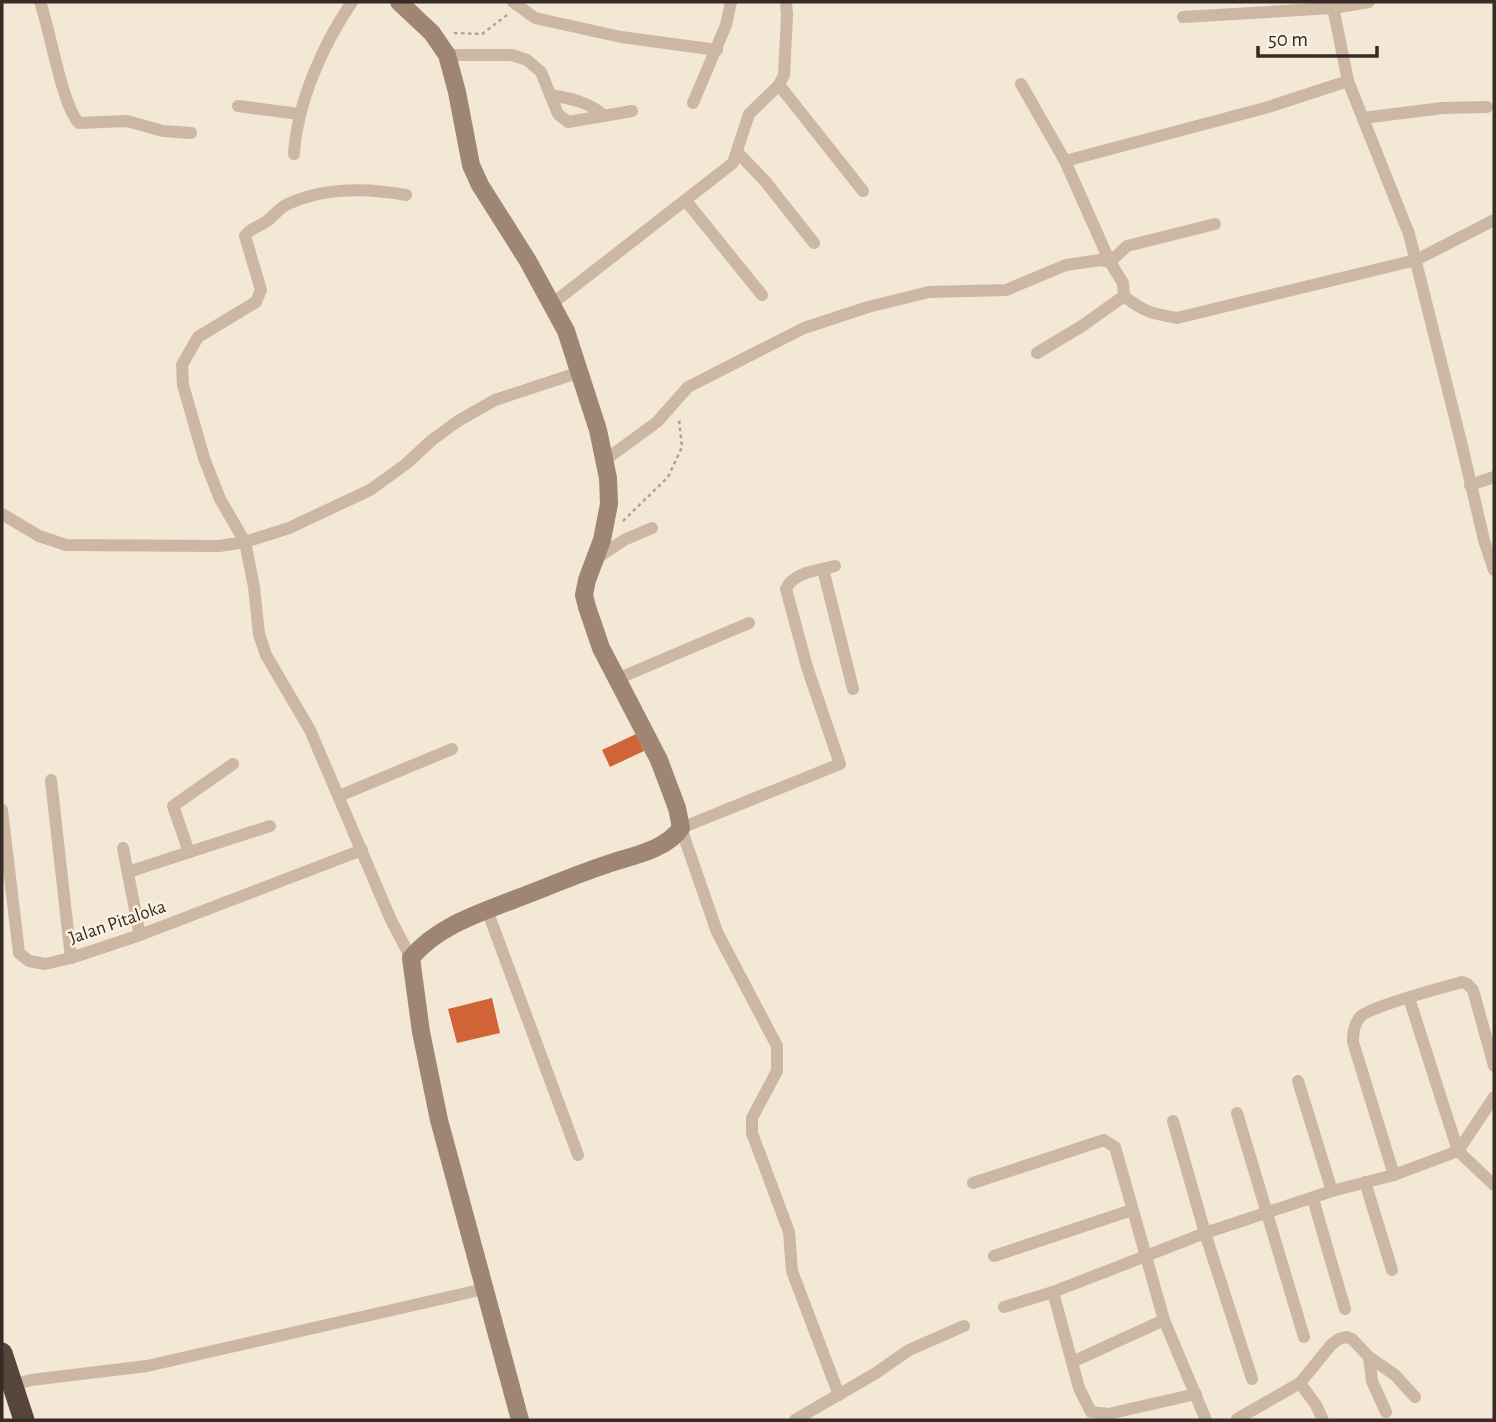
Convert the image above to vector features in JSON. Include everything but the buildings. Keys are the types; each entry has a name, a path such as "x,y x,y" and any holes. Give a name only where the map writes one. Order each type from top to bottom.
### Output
{"highway":[{"path":"2,1353 24,1420"}],"street":[{"path":"40,2 62,83 75,119 79,123 127,121 163,131 191,133"},
{"path":"294,154 299,114 317,69 352,2"},
{"path":"399,2 432,33 447,55 471,165 480,185 553,303 580,372 605,460 609,504 602,540 584,595 587,607 601,648 659,760 717,932 777,1046 777,1071 752,1118 752,1132 789,1232 792,1271 839,1395"},
{"path":"693,103 726,25 731,2"},
{"path":"553,303 733,163 749,114 779,85 784,75 788,15 786,2"},
{"path":"1183,17 1368,2"},
{"path":"515,4 535,18 621,37 716,50"},
{"path":"1332,5 1348,80 1409,234 1470,485 1494,570"},
{"path":"447,55 512,55 527,60 541,72 558,114 568,122 632,111"},
{"path":"1065,161 1265,108 1348,80"},
{"path":"1021,84 1065,161 1110,262 1123,283 1124,296"},
{"path":"779,85 863,191"},
{"path":"550,95 596,107 604,116"},
{"path":"238,106 299,114"},
{"path":"1363,118 1442,108 1487,107"},
{"path":"737,152 765,181 814,243"},
{"path":"406,195 378,190 316,195 286,205 267,221 248,231 245,236 261,290 256,302 198,337 182,365 183,385 204,458 220,499 245,542 254,587 259,634 266,655 310,730 391,920 411,958 421,1032 439,1120 520,1420"},
{"path":"686,201 762,295"},
{"path":"1124,296 1148,313 1177,318 1416,260 1494,220"},
{"path":"1110,262 1127,246 1215,224"},
{"path":"605,460 657,422 688,387 804,328 868,307 929,292 1006,290 1066,265 1085,260 1110,262"},
{"path":"1037,354 1124,296"},
{"path":"2,514 39,536 66,545 219,546 245,542 289,528 370,490 458,421 495,400 580,372"},
{"path":"1470,485 1494,477"},
{"path":"594,560 614,545 652,528"},
{"path":"411,958 435,936 487,910 659,846 674,839 681,828 840,764 807,667 786,589 787,585 798,577 829,568 853,689"},
{"path":"617,679 749,623"},
{"path":"339,796 452,749"},
{"path":"189,852 173,806 233,764"},
{"path":"51,780 71,958"},
{"name":"Jalan Pitaloka","path":"2,810 19,953 29,961 45,964 139,935 362,850"},
{"path":"128,872 270,826"},
{"path":"123,848 139,935"},
{"path":"487,910 578,1155"},
{"path":"1394,1175 1353,1042 1353,1032 1364,1013 1462,982 1467,984 1473,990 1494,1066"},
{"path":"1409,998 1458,1151 1494,1185"},
{"path":"1298,1081 1332,1191"},
{"path":"1004,1307 1053,1292 1205,1233 1332,1191 1394,1175 1458,1151 1494,1097"},
{"path":"1237,1113 1304,1337"},
{"path":"1173,1121 1205,1233 1252,1379"},
{"path":"973,1183 1104,1140 1115,1147 1164,1321 1206,1420"},
{"path":"1365,1182 1392,1270"},
{"path":"1313,1199 1346,1309"},
{"path":"994,1256 1132,1210"},
{"path":"12,1385 31,1380 147,1366 484,1289"},
{"path":"1053,1292 1079,1388 1091,1412 1097,1414 1196,1394"},
{"path":"1072,1362 1164,1321"},
{"path":"795,1420 909,1350 964,1326"},
{"path":"1237,1419 1300,1383 1339,1339 1346,1337 1395,1375 1415,1396"},
{"path":"1369,1357 1372,1381 1386,1412"},
{"path":"1300,1383 1323,1420"}],"path":[{"path":"432,33 482,34 515,4"},
{"path":"602,540 668,477 682,447 678,416"}]}
